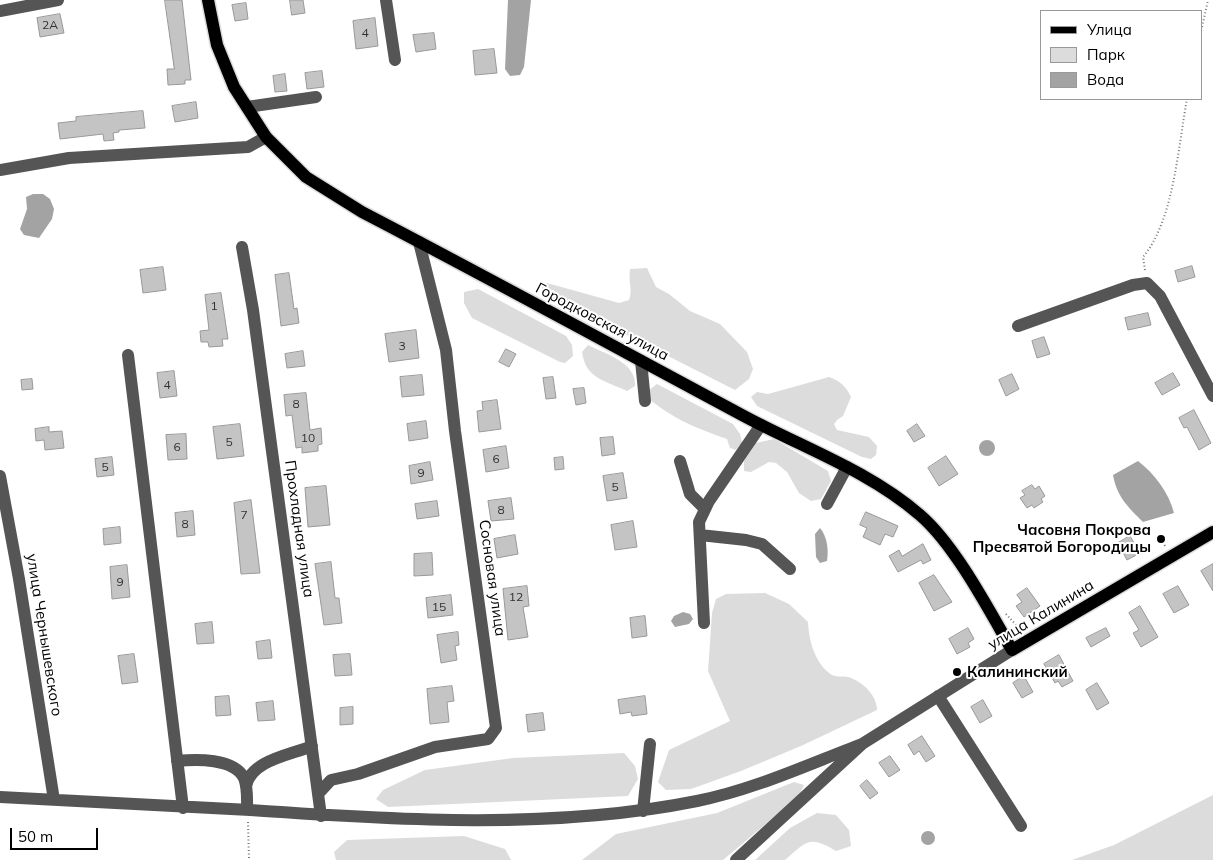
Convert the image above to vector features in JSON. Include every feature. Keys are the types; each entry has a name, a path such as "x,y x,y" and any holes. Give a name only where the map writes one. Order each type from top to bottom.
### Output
{"main road":[{"name":"Городковская улица","path":"208,0 217,45 234,87 266,138 306,177 362,212 761,425 847,467 893,495 932,527 947,545 1012,650"},
{"name":"улица Калинина","path":"1012,650 1213,532"}],"street":[{"path":"0,11 58,0"},
{"path":"386,0 395,60"},
{"path":"247,107 316,97"},
{"path":"0,170 69,158 248,147 266,138"},
{"name":"Сосновая улица","path":"318,794 331,780 358,774 435,747 488,739 496,728 456,441 446,350 420,242"},
{"name":"Прохладная улица","path":"242,247 254,320 321,816"},
{"path":"1018,326 1133,286 1147,283 1160,296 1213,396"},
{"path":"128,355 183,808"},
{"path":"641,361 645,401"},
{"path":"704,623 699,522 705,508 761,425"},
{"path":"680,461 690,494 705,508"},
{"path":"826,504 847,467"},
{"name":"улица Чернышевского","path":"0,476 19,579 54,800"},
{"path":"700,535 746,540 762,544 790,569"},
{"name":"улица Калинина","path":"862,744 1012,650"},
{"path":"938,696 1021,826"},
{"path":"643,811 650,744"},
{"path":"0,797 393,819 530,818 643,811 699,801 862,744"},
{"path":"736,860 862,744"},
{"path":"246,786 247,780 257,769 272,760 312,746"},
{"path":"177,761 213,762 230,766 243,777 246,786 248,810"},
{"path":"800,767 820,767 824,775 820,782"}],"path":[{"path":"1203,22 1208,0"},
{"path":"1147,283 1142,257 1154,244 1165,217 1187,100"},
{"path":"1161,539 1166,548"},
{"path":"1005,612 1018,626 1026,628 1033,625"},
{"path":"248,810 249,860"}],"green space":[{"path":"647,268 656,287 669,294 690,311 720,324 747,352 753,369 749,379 735,390 544,293 541,285 547,283 619,303 629,300 631,293 630,269"},
{"path":"478,289 566,336 572,345 573,356 565,363 560,362 472,318 464,303 464,292"},
{"path":"588,345 626,365 634,378 635,386 627,391 604,381 592,373 587,368 582,352"},
{"path":"829,377 842,384 851,397 843,416 834,424 837,430 869,437 877,446 876,455 871,459 862,457 757,406 751,397 757,392 768,394"},
{"path":"657,384 733,424 740,434 742,443 736,450 730,448 727,439 686,423 668,413 649,399 649,390"},
{"path":"774,439 828,471 831,481 821,499 811,501 799,493 787,472 776,463 769,462 751,472 744,471 744,461 756,443"},
{"path":"765,593 789,604 808,622 814,652 821,665 832,675 848,677 868,689 872,694 877,710 801,746 741,771 691,789 666,790 658,782 669,750 730,721 708,671 712,613 716,599 726,594"},
{"path":"624,753 635,766 638,779 628,796 388,807 376,799 383,790 425,770 513,758"},
{"path":"794,782 804,785 799,796 723,860 582,860 616,834 717,813"},
{"path":"1213,795 1213,860 1072,860 1114,845"},
{"path":"817,813 836,815 849,830 851,846 836,851 820,843 809,842 798,848 785,860 755,860 790,828"},
{"path":"464,836 505,849 511,860 336,860 334,852 347,840"}],"water":[{"path":"508,0 531,0 524,67 520,75 510,76 505,69"},
{"path":"33,194 43,194 50,199 54,209 52,219 39,238 24,235 20,229 27,209 26,197"},
{"path":"987,440 995,448 987,456 979,448"},
{"path":"1138,461 1160,484 1169,498 1174,513 1143,522 1124,501 1117,490 1113,475"},
{"path":"820,528 826,539 828,552 827,561 820,563 816,557 815,534"},
{"path":"683,612 690,614 693,619 689,624 675,627 671,621 674,616"},
{"path":"925,831 931,831 935,838 931,845 925,845 921,841 921,835"}],"building":[{"path":"165,0 182,0 191,80 185,80 185,84 168,85 167,69 174,69"},
{"path":"290,0 303,0 305,13 292,15"},
{"path":"246,3 248,19 235,21 232,5"},
{"path":"60,14 64,33 40,37 37,18"},
{"path":"375,18 378,46 356,49 353,21"},
{"path":"434,33 436,49 416,52 413,35"},
{"path":"494,49 497,73 475,75 473,51"},
{"path":"322,71 324,87 307,89 305,73"},
{"path":"285,74 287,91 275,92 273,76"},
{"path":"196,102 198,118 175,122 172,106"},
{"path":"143,111 145,128 119,130 119,132 113,133 114,140 104,141 103,134 60,139 58,123 76,121 76,117"},
{"path":"1192,266 1195,277 1178,282 1175,271"},
{"path":"163,267 166,290 143,293 140,270"},
{"path":"289,273 294,309 297,308 299,323 281,326 275,275"},
{"path":"221,293 228,339 222,339 223,346 209,347 208,342 201,342 200,331 209,330 205,295"},
{"path":"1148,313 1151,325 1128,330 1125,318"},
{"path":"416,330 419,358 389,362 385,334"},
{"path":"1044,337 1050,354 1037,358 1032,341"},
{"path":"506,349 516,354 509,367 499,362"},
{"path":"303,351 305,366 287,368 285,354"},
{"path":"174,371 177,396 160,398 157,373"},
{"path":"1173,373 1180,385 1162,395 1155,383"},
{"path":"1012,374 1019,389 1006,396 999,380"},
{"path":"422,375 424,395 402,397 400,377"},
{"path":"553,377 556,398 546,399 543,378"},
{"path":"32,379 33,389 22,390 21,380"},
{"path":"584,388 586,403 576,405 573,389"},
{"path":"306,393 310,430 321,428 322,444 318,445 318,451 302,453 302,447 296,448 292,415 286,416 284,395"},
{"path":"497,400 501,429 479,432 477,411 483,410 482,402"},
{"path":"1194,410 1211,443 1199,450 1187,427 1184,428 1179,418"},
{"path":"426,421 428,438 409,441 407,424"},
{"path":"240,424 244,456 217,459 213,427"},
{"path":"917,424 925,436 914,442 907,431"},
{"path":"49,427 49,432 62,431 64,448 45,450 44,440 36,441 35,429"},
{"path":"186,434 187,459 168,460 166,435"},
{"path":"613,437 615,454 602,456 600,438"},
{"path":"506,446 509,468 486,472 483,450"},
{"path":"946,456 958,474 939,486 928,468"},
{"path":"112,457 114,475 97,477 95,459"},
{"path":"563,457 564,469 555,470 554,458"},
{"path":"430,462 433,480 411,484 409,466"},
{"path":"623,473 627,498 607,501 603,476"},
{"path":"1032,485 1035,489 1039,486 1045,496 1041,499 1043,502 1034,508 1032,505 1027,508 1020,498 1025,495 1022,491"},
{"path":"326,486 330,525 308,527 305,488"},
{"path":"511,498 514,519 491,521 488,501"},
{"path":"251,500 260,573 241,574 234,503"},
{"path":"437,501 439,516 417,519 415,504"},
{"path":"193,511 195,535 177,537 175,513"},
{"path":"866,512 898,526 893,537 885,534 880,545 863,537 867,528 860,525"},
{"path":"633,521 637,547 615,550 611,525"},
{"path":"120,527 121,543 104,545 103,529"},
{"path":"515,535 518,554 497,558 494,539"},
{"path":"1130,536 1140,553 1127,560 1118,543"},
{"path":"923,544 931,560 923,564 921,560 898,572 889,556 899,550 902,556"},
{"path":"432,553 433,575 414,576 414,554"},
{"path":"331,562 335,598 339,598 342,623 324,625 315,564"},
{"path":"1213,564 1213,591 1201,571"},
{"path":"127,565 130,597 112,599 110,567"},
{"path":"934,575 952,602 934,611 919,583"},
{"path":"527,586 529,606 523,607 528,637 508,640 503,589"},
{"path":"1178,586 1189,605 1174,613 1163,594"},
{"path":"1027,588 1040,606 1024,617 1016,606 1022,602 1017,595"},
{"path":"451,595 453,615 428,618 426,598"},
{"path":"1140,606 1158,637 1141,647 1133,633 1139,630 1129,613"},
{"path":"645,616 647,636 632,638 630,618"},
{"path":"212,622 214,643 197,644 195,624"},
{"path":"968,628 974,639 968,643 970,647 957,654 949,639"},
{"path":"1106,628 1110,636 1091,647 1086,638"},
{"path":"458,632 459,645 455,646 457,660 441,663 437,635"},
{"path":"270,640 272,658 258,659 256,642"},
{"path":"134,654 138,682 122,684 118,656"},
{"path":"350,654 352,675 335,676 333,655"},
{"path":"1059,655 1073,681 1062,687 1058,681 1055,683 1044,664"},
{"path":"1024,676 1033,692 1022,698 1013,683"},
{"path":"1097,683 1109,703 1097,710 1086,690"},
{"path":"452,686 454,701 447,702 449,722 430,724 427,689"},
{"path":"229,696 231,715 216,716 215,697"},
{"path":"645,696 647,714 632,716 631,712 620,714 618,700"},
{"path":"983,700 992,716 980,723 971,707"},
{"path":"273,701 275,720 258,721 256,703"},
{"path":"353,707 353,724 340,725 340,708"},
{"path":"543,713 545,730 528,732 526,715"},
{"path":"922,736 935,756 926,762 919,751 914,755 908,745"},
{"path":"890,756 900,770 889,777 879,763"},
{"path":"867,780 878,793 870,799 860,786"}],"place":[{"name":"Часовня Покрова Пресвятой Богородицы","path":"1161,539"},
{"name":"Калининский","path":"957,672"}]}
